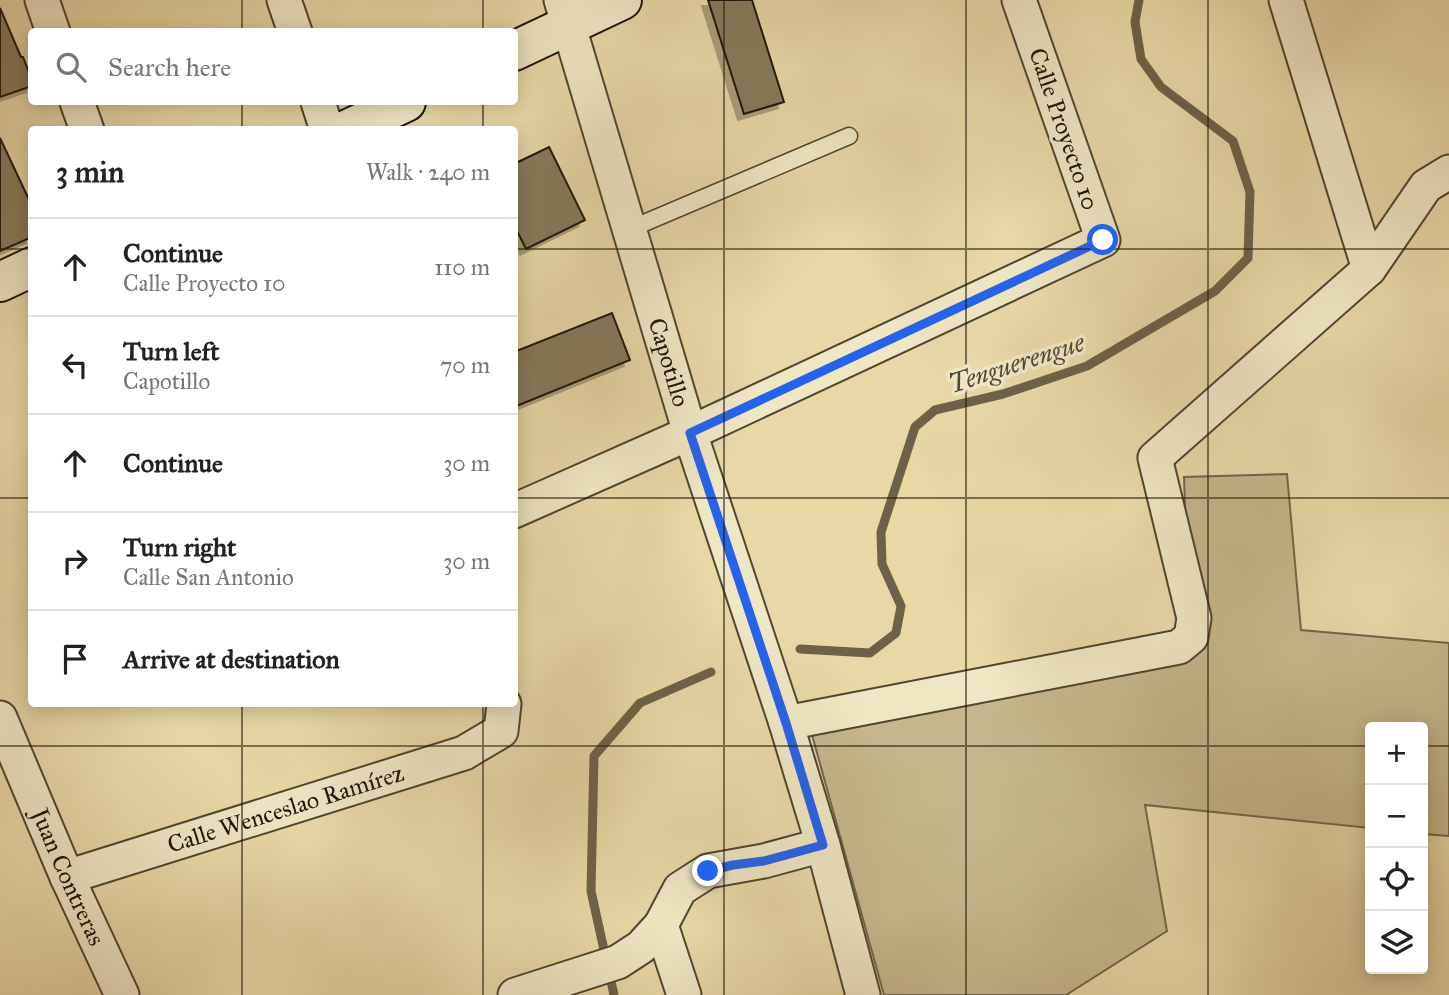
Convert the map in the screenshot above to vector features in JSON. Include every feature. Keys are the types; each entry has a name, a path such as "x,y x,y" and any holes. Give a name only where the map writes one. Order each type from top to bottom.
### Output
{"main road":[{"path":"518,48 566,13 622,0"},
{"path":"355,126 400,105"},
{"path":"0,282 28,269"}],"street":[{"path":"42,0 51,28"},
{"path":"284,0 294,28"},
{"name":"Calle Proyecto 10","path":"518,509 690,433 1103,240 1019,0"},
{"path":"1286,0 1369,269"},
{"name":"Capotillo","path":"566,13 690,433 786,723 823,845 863,995"},
{"path":"78,105 85,126"},
{"path":"319,105 326,126"},
{"path":"786,723 1179,647 1191,637 1194,618 1155,458 1369,269 1426,186 1449,172"},
{"name":"Calle Wenceslao Ramírez","path":"67,877 464,753 503,717"},
{"name":"Juan Contreras","path":"2,728 122,995"},
{"path":"515,995 618,962 641,947 661,925 680,889 708,871 764,861 823,845"},
{"path":"661,925 684,995"}],"lane":[{"path":"630,229 849,136"}],"shaded area":[{"path":"1287,474 1301,630 1449,643 1449,836 1428,834 1428,722 1365,722 1365,827 1145,805 1167,931 1066,995 884,995 806,713 1190,640 1184,477"}],"building":[{"path":"708,0 752,0 784,102 744,114"},
{"path":"0,8 28,70 28,87 0,97"},
{"path":"0,138 28,198 28,239 0,251"},
{"path":"549,147 585,220 526,249 518,233 518,162"},
{"path":"612,313 630,360 518,405 518,350"}],"waterway":[{"name":"Tenguerengue","path":"800,649 870,653 896,633 901,606 882,564 881,532 915,427 935,410 1003,394 1087,366 1215,291 1248,258 1250,192 1233,141 1161,87 1141,59 1135,22 1139,0"},
{"name":"Tenguerengue","path":"606,959 591,891 594,756 640,703 711,672"},
{"name":"Tenguerengue","path":"609,972 614,995"}],"route":[{"path":"708,871 764,861 823,845 786,723 690,433 1103,240"}]}
